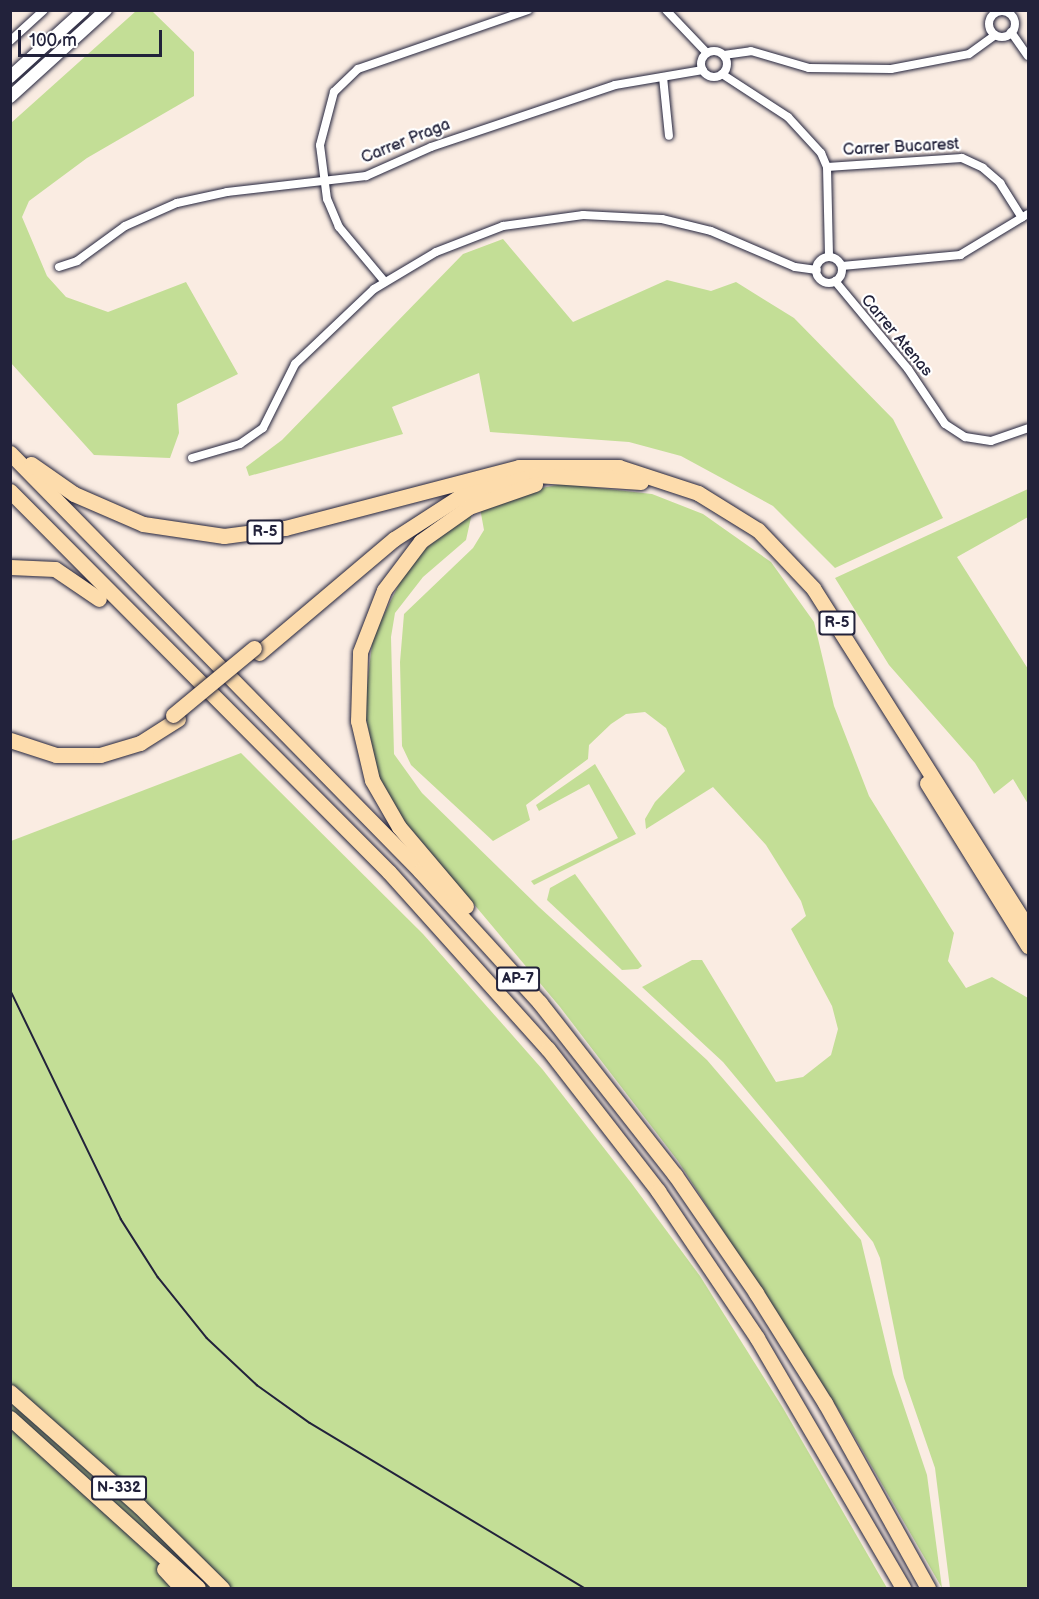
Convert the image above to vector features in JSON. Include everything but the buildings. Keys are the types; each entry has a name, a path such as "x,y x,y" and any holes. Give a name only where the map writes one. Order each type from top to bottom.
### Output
{"highway":[{"name":"R-5","path":"10,445 41,474 112,513 167,530 224,536 285,528 507,469 582,465 647,473 709,498 775,545 822,601 1029,928"},
{"name":"AP-7","path":"10,453 420,871 540,1003 675,1175 825,1403 928,1588"},
{"name":"R-5","path":"10,733 52,748 93,750 132,740 176,717 417,514 463,490 536,468"},
{"path":"257,650 394,538 436,509 508,480 606,476 677,494 735,523 775,556 820,610 1029,946"},
{"path":"558,477 469,507 435,528 402,562 364,634 356,689 360,739 372,780 399,827 593,1058 675,1175"},
{"name":"AP-7","path":"10,491 138,624 389,872 492,983 604,1120 757,1338 903,1588"},
{"path":"10,567 36,565 63,572 138,624"},
{"path":"10,740 56,755 100,755 140,743 176,717"},
{"name":"N-332","path":"10,1392 185,1549 222,1588"},
{"name":"N-332","path":"10,1418 67,1467 198,1588"},
{"path":"67,1467 182,1588"},
{"path":"185,1549 228,1588"}],"main road":[{"path":"10,77 84,10"},
{"path":"10,97 106,10"}],"street":[{"path":"10,41 44,10"},
{"path":"385,282 339,227 323,183 323,125 334,92 350,74 528,10"},
{"path":"666,10 706,53 724,55 751,51 809,68 891,69 969,54 995,35 1011,32"},
{"path":"995,35 989,27 989,13 1006,11 1015,22 1011,32"},
{"path":"1011,32 1029,56"},
{"path":"706,53 703,70 711,77 722,74 728,66 724,55"},
{"name":"Carrer Praga","path":"59,267 76,261 125,226 177,203 227,192 323,183 366,176 431,147 615,84 703,70"},
{"path":"722,74 800,128 826,167 829,256"},
{"path":"663,77 669,136"},
{"name":"Carrer Bucarest","path":"826,167 962,158 990,174 1025,216"},
{"path":"192,458 240,444 263,428 295,364 344,314 385,282 436,252 497,228 593,215 648,217 694,226 795,267 816,270 823,281 835,281 842,266 856,261 960,255 1025,216"},
{"path":"829,256 842,266"},
{"path":"816,270 821,260 829,256"},
{"name":"Carrer Atenas","path":"835,281 908,369 945,424 965,437 991,441 1029,428"}],"green space":[{"path":"136,11 152,11 194,52 194,96 87,158 29,201 22,217 47,276 66,297 108,312 186,282 238,374 177,404 179,433 170,458 94,455 11,363 11,123"},
{"path":"503,239 573,322 667,280 711,291 736,282 794,318 893,419 943,518 835,568 773,506 681,456 629,442 490,432 479,373 392,407 403,434 249,476 246,467 282,440 463,254"},
{"path":"563,484 652,494 703,514 771,562 814,622 834,706 869,796 954,933 948,961 966,988 992,977 1028,998 1028,1586 1024,1588 950,1588 935,1468 904,1378 880,1258 873,1242 723,1062 642,987 692,960 702,960 776,1082 803,1077 831,1055 838,1029 832,1006 791,929 806,916 801,901 766,845 713,787 646,829 645,819 655,802 685,771 666,728 645,712 626,714 611,724 589,745 588,759 526,805 530,820 493,841 411,765 402,746 400,662 404,614 473,548 484,530 480,508 530,490"},
{"path":"1028,489 1028,517 957,557 1028,669 1028,804 1013,779 994,794 975,763 889,665 835,578"},
{"path":"472,513 466,540 423,577 395,613 391,637 394,754 422,793 539,907 707,1060 861,1240 893,1374 927,1475 942,1588 842,1415 678,1161 560,1007 395,810 380,780 364,710 373,637 404,574 426,548"},
{"path":"241,753 423,934 543,1070 632,1184 700,1276 783,1408 887,1588 11,1588 11,841"},
{"path":"595,764 636,834 534,885 531,881 618,838 589,784 539,811 536,805"},
{"path":"575,874 642,966 638,969 622,970 547,900 550,888"}],"tram line":[{"path":"10,989 121,1219 158,1277 207,1338 257,1385 310,1423 585,1588"}]}
